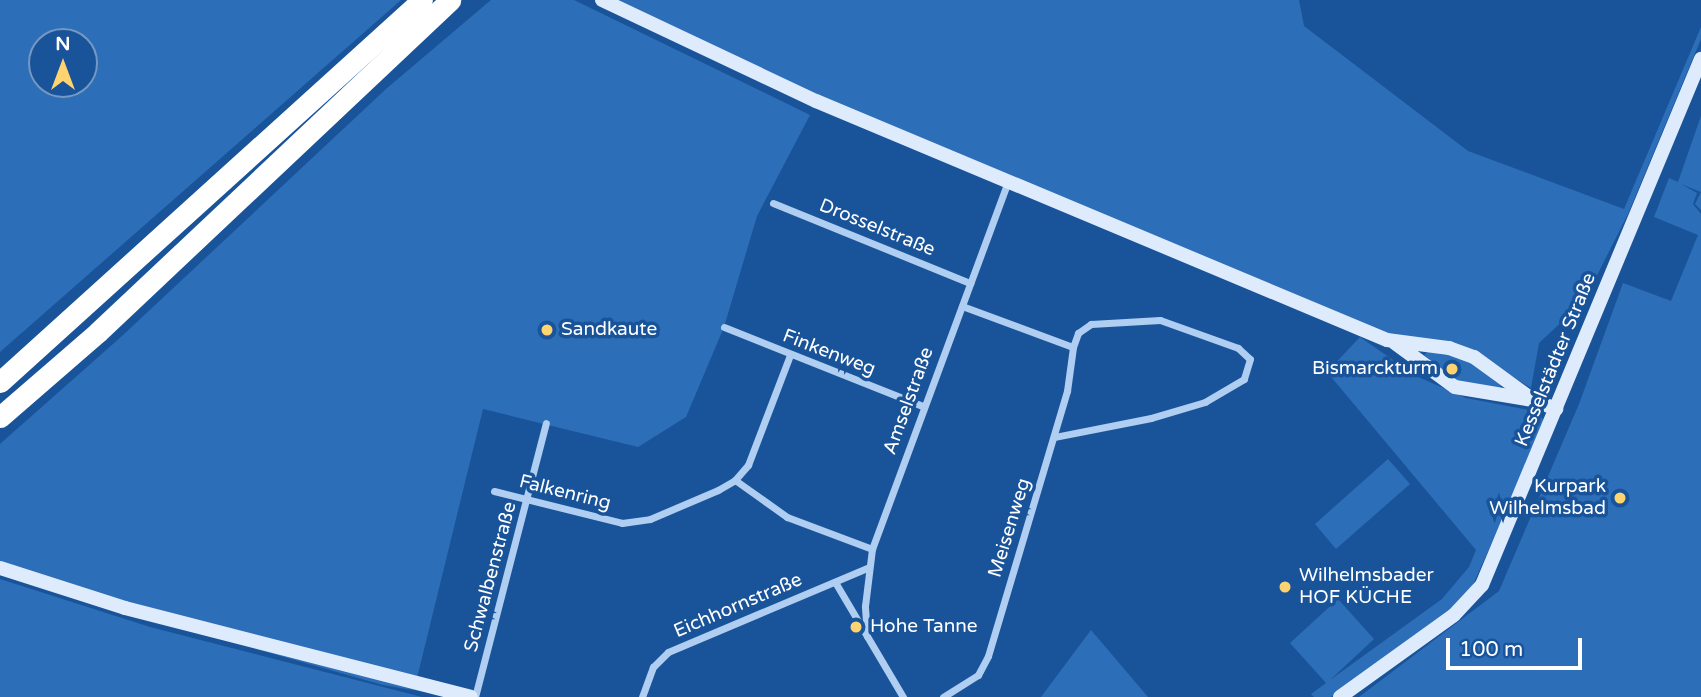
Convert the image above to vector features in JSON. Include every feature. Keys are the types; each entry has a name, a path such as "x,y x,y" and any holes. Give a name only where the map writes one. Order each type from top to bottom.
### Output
{"highway":[{"path":"0,382 422,0"},
{"path":"0,417 99,332 450,0"}],"street":[{"path":"603,0 816,102 1395,343 1455,387 1533,400 1556,409"},
{"name":"Kesselstädter Straße","path":"1340,697 1475,596 1490,570 1701,59"},
{"name":"Amselstraße","path":"867,636 872,549 1008,182"},
{"name":"Drosselstraße","path":"772,203 970,283"},
{"path":"962,306 1073,347 1078,333 1091,324 1160,320 1238,348 1251,365 1235,386 1198,405 1054,437"},
{"name":"Finkenweg","path":"724,327 923,406"},
{"path":"1395,343 1462,352 1533,400"},
{"name":"Meisenweg","path":"943,697 969,684 984,667 1067,391 1073,347"},
{"path":"790,355 751,458 735,480 788,517 872,549"},
{"name":"Schwalbenstraße","path":"473,697 528,500 546,423"},
{"name":"Falkenring","path":"494,491 631,522 659,516 735,480"},
{"name":"Eichhornstraße","path":"642,697 653,667 668,652 869,567"},
{"path":"0,568 125,608 473,697"},
{"path":"835,582 903,697"}],"shaded area":[{"path":"0,0 401,0 0,352"},
{"path":"491,0 574,0 810,115 757,216 724,327 686,417 638,447 483,409 417,678 152,610 0,562 0,444 122,336 386,89"},
{"path":"617,0 1299,0 1304,26 1468,151 1624,209 1701,27 1701,39 1628,214 1584,301 1539,343 1531,388 1483,358 1396,338 819,97"},
{"name":"Kurpark Wilhelmsbad","path":"1701,116 1701,192 1681,184 1697,193 1693,204 1701,214 1701,697 1359,697 1499,591 1579,404 1623,283 1671,301 1698,235 1654,217 1669,178 1678,182"},
{"path":"1701,192 1701,210 1695,204"},
{"path":"1360,337 1416,376 1466,398 1539,412 1545,424 1472,587 1458,605 1331,697 1314,697 1311,694 1326,683 1290,643 1338,599 1374,639 1330,680 1442,599 1469,567 1476,550 1327,372"},
{"path":"1431,349 1460,354 1501,385 1498,391 1458,384 1424,355"},
{"path":"1388,459 1410,484 1336,549 1315,524"},
{"path":"0,579 150,627 422,697 0,697"},
{"path":"1091,630 1148,697 1041,697"},
{"path":"231,642 455,697 383,685"}],"place":[{"name":"Sandkaute","path":"547,330"},
{"name":"Bismarckturm","path":"1452,369"},
{"name":"Kurpark Wilhelmsbad","path":"1620,498"},
{"name":"Wilhelmsbader HOF KÜCHE","path":"1285,587"},
{"name":"Hohe Tanne","path":"856,627"}]}
